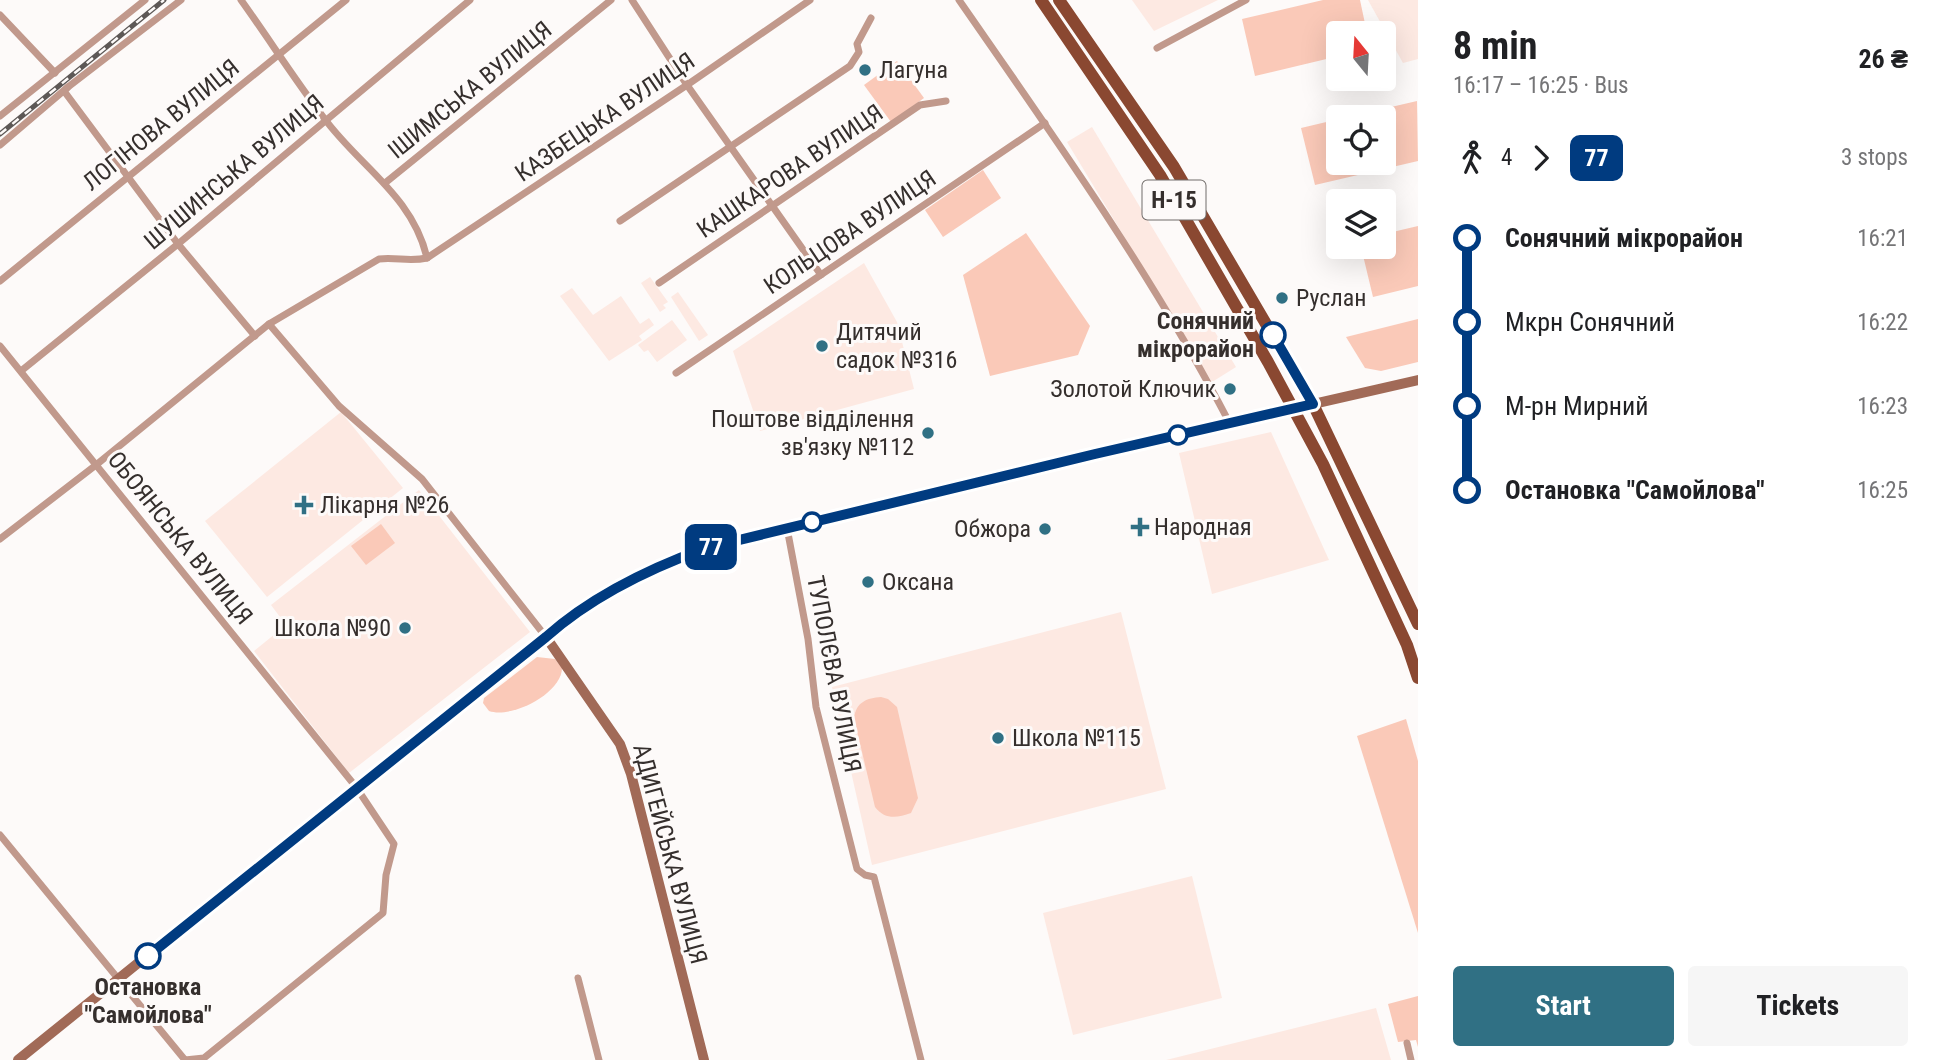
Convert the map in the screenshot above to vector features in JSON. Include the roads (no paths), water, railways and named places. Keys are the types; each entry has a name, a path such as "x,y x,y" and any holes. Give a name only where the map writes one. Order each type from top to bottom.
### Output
{"main road":[{"name":"Н-15","path":"1041,0 1160,175 1268,362 1329,476 1407,645 1418,678"},
{"name":"Н-15","path":"1059,0 1174,167 1313,404 1418,624"},
{"path":"18,1060 570,615 601,595 650,571 706,548 1229,422 1418,380"},
{"name":"АДИГЕЙСЬКА ВУЛИЦЯ","path":"546,637 620,744 631,774 704,1060"}],"street":[{"path":"0,116 145,0"},
{"path":"0,145 66,89 181,0"},
{"path":"0,539 96,465 269,324 379,259 395,258 410,262 427,258 422,236 385,183 326,121 242,0"},
{"name":"ЛОГІНОВА ВУЛИЦЯ","path":"0,281 127,175 346,0"},
{"name":"ШУШИНСЬКА ВУЛИЦЯ","path":"21,372 470,0"},
{"name":"ІШИМСЬКА ВУЛИЦЯ","path":"385,183 611,0"},
{"path":"632,0 687,85 821,275"},
{"name":"КАЗБЕЦЬКА ВУЛИЦЯ","path":"427,258 810,0"},
{"path":"959,0 1090,189 1202,372 1229,422"},
{"path":"1157,48 1246,0"},
{"path":"0,15 55,73"},
{"path":"621,221 850,66 859,52 858,44 871,19"},
{"path":"66,89 178,244 255,336"},
{"name":"КАШКАРОВА ВУЛИЦЯ","path":"659,283 920,106 946,101"},
{"name":"КОЛЬЦОВА ВУЛИЦЯ","path":"676,373 1045,123"},
{"path":"269,324 339,406 422,479 546,637"},
{"name":"ОБОЯНСЬКА ВУЛИЦЯ","path":"0,346 356,787 394,844 386,875 383,912 204,1058 185,1060 118,980"},
{"name":"ТУПОЛЄВА ВУЛИЦЯ","path":"787,528 822,731 857,869 874,877 921,1060"},
{"path":"0,835 118,980"},
{"path":"578,978 598,1060"},
{"path":"1406,1043 1411,1060"}],"railway":[{"path":"0,134 164,0"}],"place":[{"name":"Лагуна","path":"865,70"},
{"name":"Руслан","path":"1282,298"},
{"name":"Сонячний мікрорайон","path":"1273,335"},
{"name":"Дитячий садок №316","path":"822,346"},
{"name":"Золотой Ключик","path":"1230,389"},
{"name":"Поштове відділення зв'язку №112","path":"928,433"},
{"name":"Лікарня №26","path":"304,505"},
{"name":"Народная","path":"1140,527"},
{"name":"Обжора","path":"1045,529"},
{"name":"Оксана","path":"868,582"},
{"name":"Школа №90","path":"405,628"},
{"name":"Школа №115","path":"998,738"},
{"name":"Остановка \"Самойлова\"","path":"148,956"}]}
